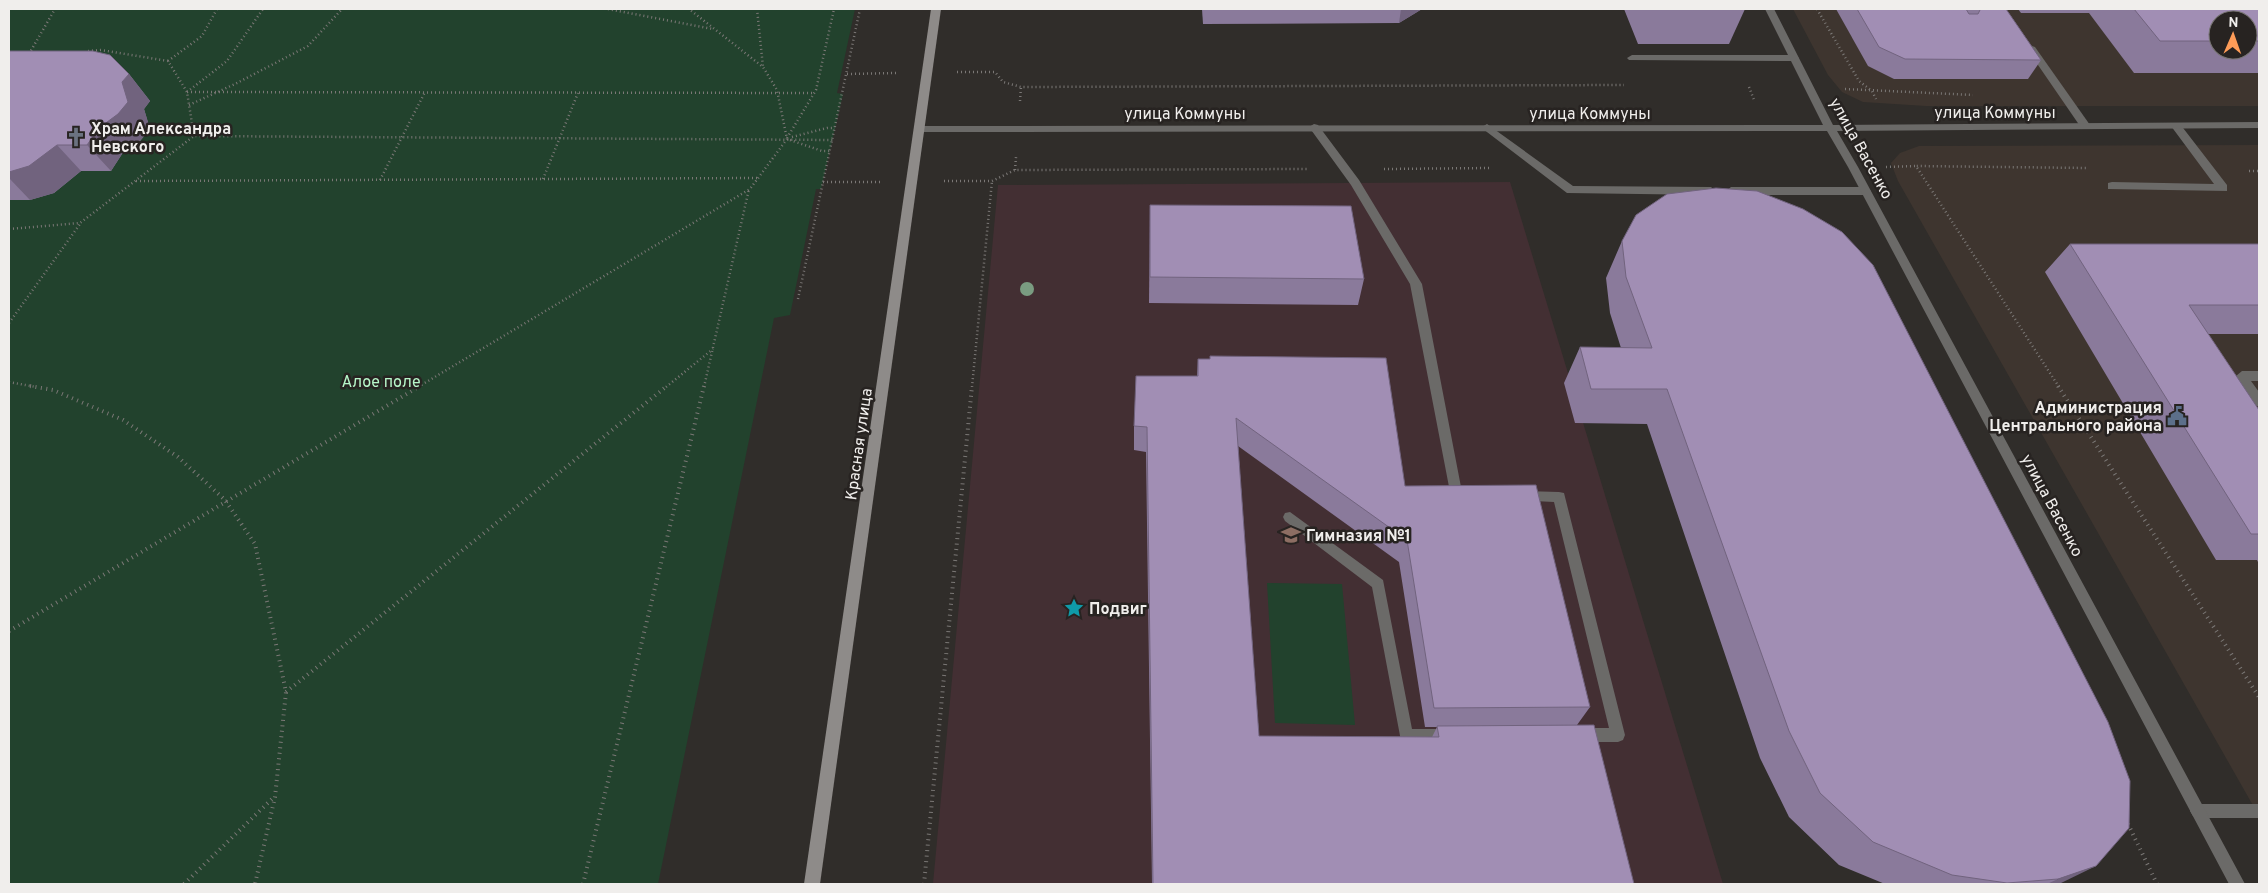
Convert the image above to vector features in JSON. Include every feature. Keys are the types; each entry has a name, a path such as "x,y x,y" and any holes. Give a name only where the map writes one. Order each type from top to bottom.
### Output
{"main road":[{"name":"Красная улица","path":"812,884 936,9"}],"street":[{"name":"улица Васенко","path":"1769,9 1830,128 1866,191 2237,884"},
{"path":"2026,41 2086,127"},
{"path":"1632,58 1794,58"},
{"name":"улица Коммуны","path":"920,128 1890,128 2259,125"},
{"path":"2112,186 2223,188 2176,126"},
{"path":"1314,127 1355,183 1416,284 1456,492 1475,493"},
{"path":"1487,128 1571,190 1866,191"},
{"path":"2259,376 2242,376 2259,402"},
{"path":"1512,495 1559,498 1618,735 1570,736"},
{"path":"1290,517 1378,584 1406,736 1464,736"},
{"path":"2198,811 2259,811"}],"path":[{"path":"37,56 28,57 55,9"},
{"path":"83,52 101,50 168,61 202,36 217,9"},
{"path":"187,92 227,61 263,9"},
{"path":"189,105 308,46 342,9"},
{"path":"608,9 713,30"},
{"path":"689,9 713,30 764,67"},
{"path":"757,9 764,67 777,93 787,139"},
{"path":"583,884 750,189 787,139 814,93 834,9"},
{"path":"798,299 860,9"},
{"path":"1817,9 1859,82 1872,91 1890,128 2259,698"},
{"path":"1741,58 1748,74 1748,85 1768,128"},
{"path":"168,61 187,92 194,136"},
{"path":"847,74 995,72 1004,82 1021,87 1628,85"},
{"path":"1748,85 1980,96"},
{"path":"187,92 814,93"},
{"path":"380,180 425,92"},
{"path":"543,179 578,93"},
{"path":"787,139 827,128 835,128"},
{"path":"9,323 80,223 194,136 833,140"},
{"path":"787,139 822,151 830,151"},
{"path":"1916,166 2092,168"},
{"path":"2210,170 2259,171"},
{"path":"135,181 758,178"},
{"path":"924,884 992,181"},
{"path":"9,630 750,189"},
{"path":"9,229 80,223"},
{"path":"286,692 713,349"},
{"path":"9,382 53,390 123,420 178,457 225,500 255,544 286,692 275,797 255,884"},
{"path":"184,884 275,797"},
{"path":"2126,822 2157,884"}],"shaded area":[{"path":"1793,9 2259,9 2259,106 1926,106 1863,102 1842,92 1828,75"},
{"path":"2259,145 2259,816 1898,181 1891,163 1900,153 1919,146"},
{"name":"Гимназия №1","path":"1510,182 1723,884 933,884 998,185"}],"green space":[{"name":"Алое поле","path":"9,9 855,9 837,93 843,94 821,189 816,189 790,315 774,318 658,884 9,884"},
{"path":"1267,583 1342,584 1355,725 1275,723"}],"building":[{"path":"1857,9 1966,9 1969,14 1978,14 1979,9 2006,9 2041,60 1905,59 1879,47"},
{"path":"2134,9 2259,9 2259,41 2258,10 2208,10 2208,41 2160,41"},
{"path":"9,51 93,51 110,55 129,74 122,82 128,102 118,114 99,128 87,145 57,145 29,166 9,172"},
{"path":"1716,188 1757,191 1803,209 1842,232 1873,265 2108,722 2130,781 2129,828 2096,866 2058,879 2007,883 1952,875 1873,842 1820,793 1789,731 1667,389 1591,389 1580,347 1652,348 1626,277 1622,241 1636,215 1667,194"},
{"path":"1150,205 1351,206 1364,279 1150,277"},
{"path":"2070,244 2259,244 2259,305 2189,305 2259,410 2259,534 2251,534"},
{"path":"1210,356 1386,358 1405,486 1536,485 1590,707 1434,708 1407,540 1236,418 1259,736 1439,737 1437,726 1594,725 1634,884 1153,884 1147,427 1134,426 1136,376 1198,376 1198,359 1210,359"}],"place":[{"name":"Храм Александра Невского","path":"76,137"},
{"name":"Администрация Центрального района","path":"2177,416"},
{"name":"Гимназия №1","path":"1291,535"},
{"name":"Подвиг","path":"1074,608"}]}
